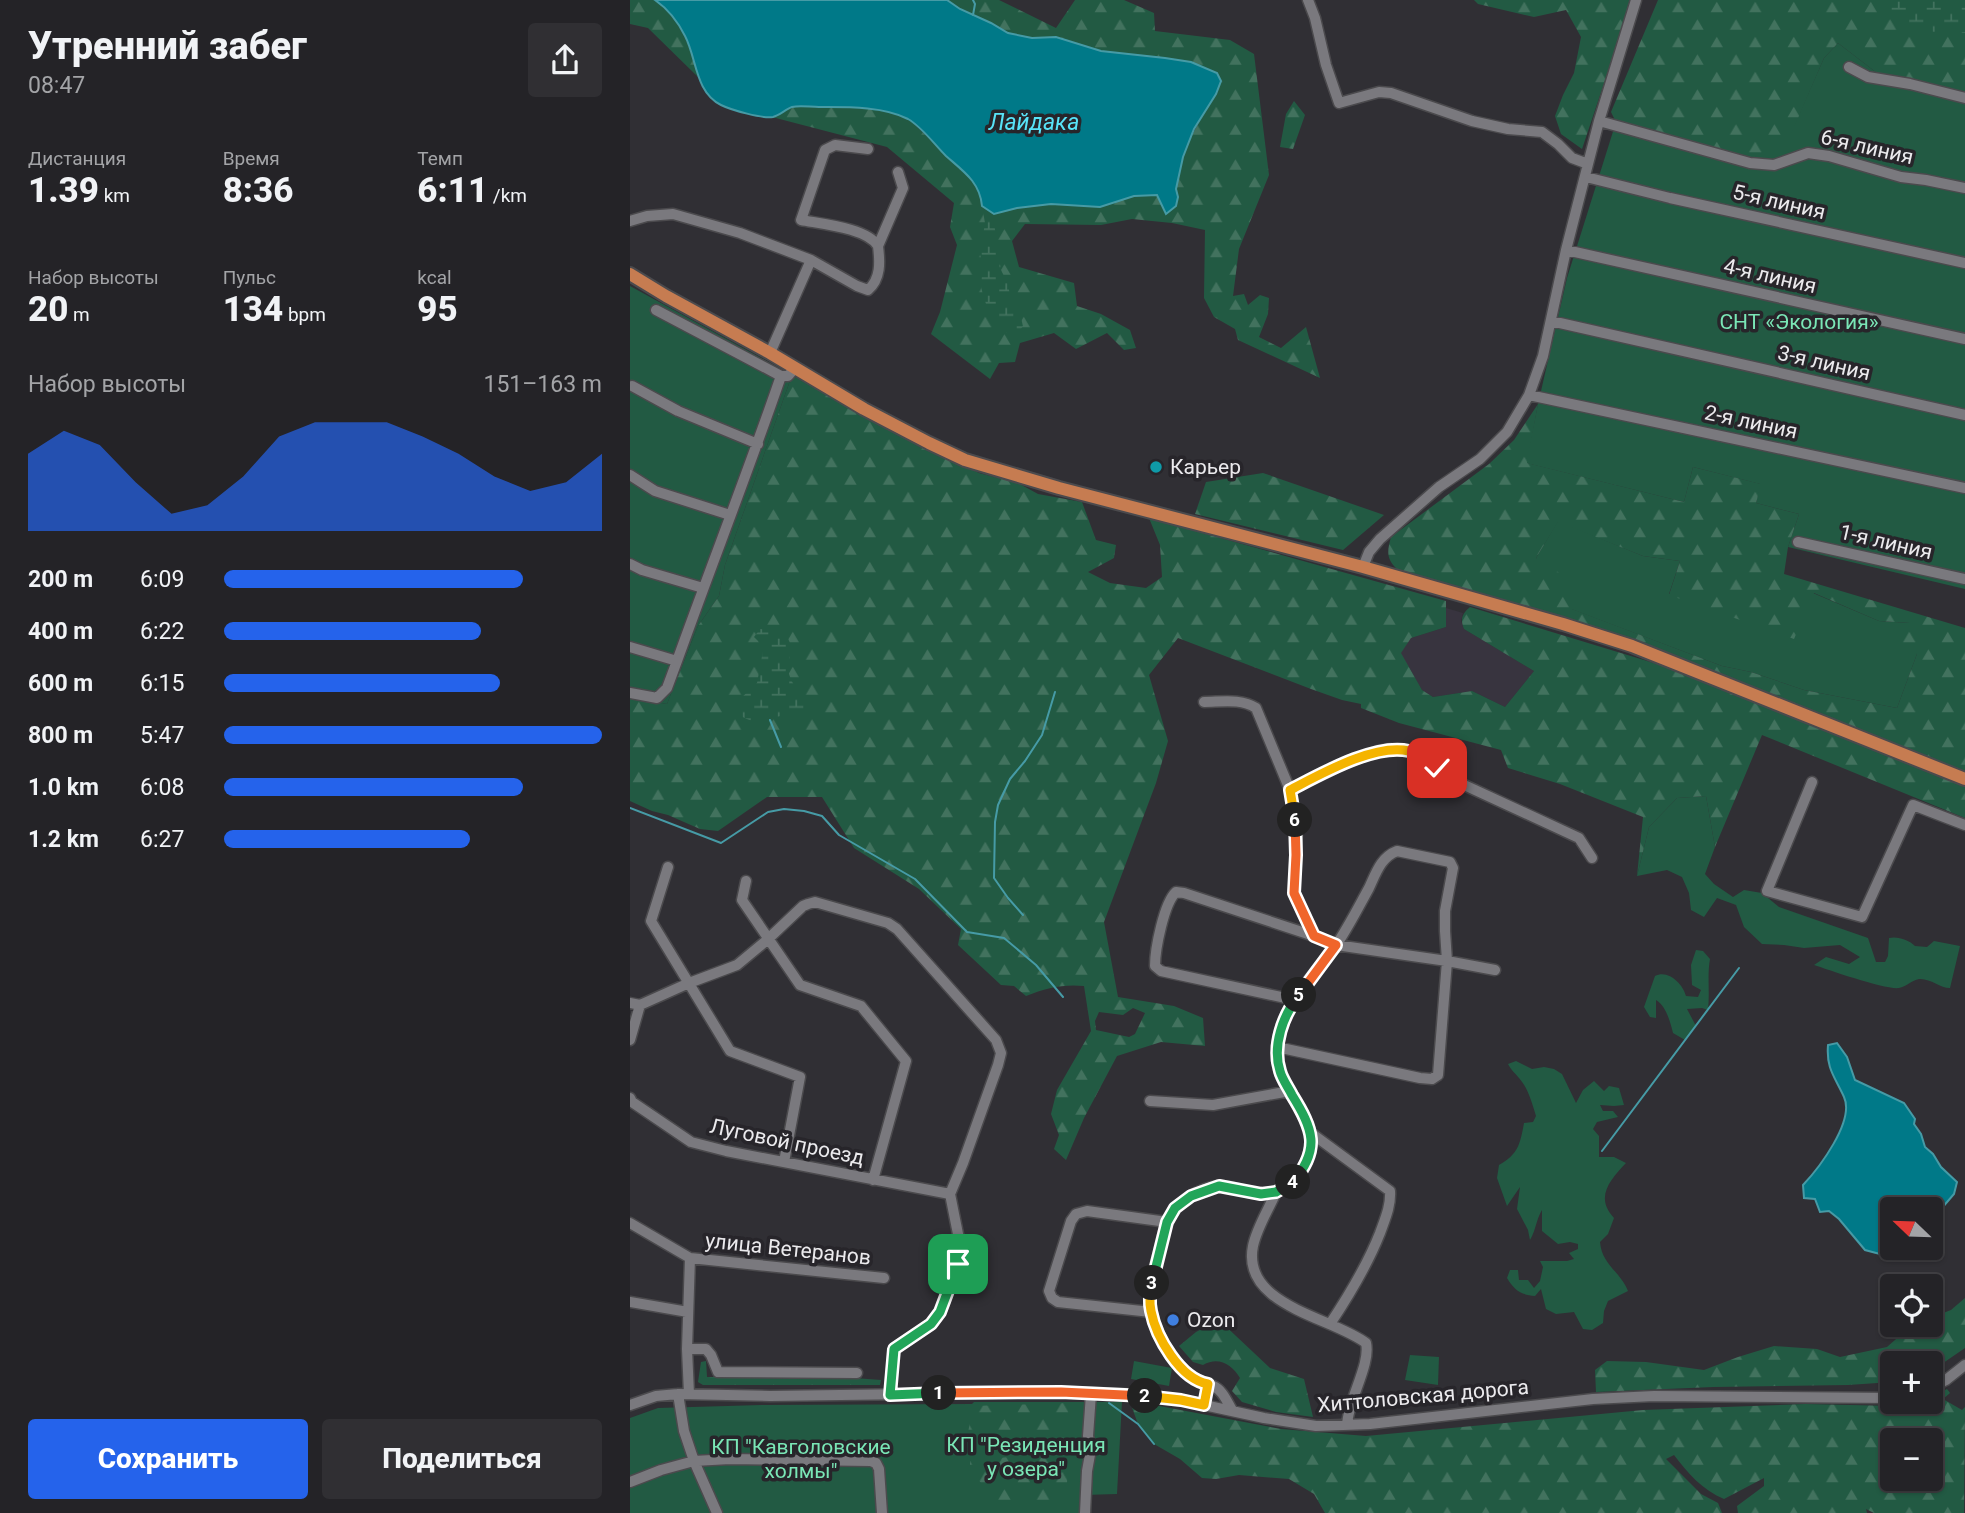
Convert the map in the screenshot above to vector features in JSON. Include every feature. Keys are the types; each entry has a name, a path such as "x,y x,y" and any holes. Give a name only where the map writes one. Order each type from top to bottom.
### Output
{"main road":[{"path":"630,274 864,409 965,460 1059,488 1363,567 1632,646 1965,779"}],"street":[{"path":"1308,0 1339,103 1379,92 1391,93 1472,121 1508,129 1542,132 1572,158 1588,164"},
{"path":"1363,567 1368,552 1380,539 1439,487 1480,459 1507,432 1529,395 1543,356 1588,164 1636,0"},
{"path":"1849,67 1868,77 1965,98"},
{"name":"6-я линия","path":"1600,121 1750,163 1774,165 1808,153 1829,156 1901,177 1965,188"},
{"path":"630,221 647,216 673,215 740,233 811,260 869,290 875,284 880,263 876,241 859,232 801,220 825,150 835,145 868,149"},
{"path":"878,246 903,188 898,172"},
{"name":"5-я линия","path":"1586,177 1965,264"},
{"name":"4-я линия","path":"1566,250 1965,339"},
{"path":"770,353 811,260"},
{"path":"656,310 780,376 788,376 795,368"},
{"name":"3-я линия","path":"1551,321 1965,415"},
{"path":"630,693 657,698 667,688 758,444 780,376"},
{"path":"632,386 678,411 758,444"},
{"name":"2-я линия","path":"1529,395 1965,488"},
{"path":"630,475 655,491 730,516"},
{"name":"1-я линия","path":"1798,542 1965,579"},
{"path":"630,564 703,588"},
{"path":"630,647 677,662"},
{"path":"1204,702 1248,703 1255,708 1290,790 1297,830 1294,893 1314,936"},
{"path":"1290,790 1350,761 1378,751 1411,751 1462,785 1579,838 1592,858"},
{"path":"1812,782 1766,891 1862,917 1913,805 1965,825"},
{"path":"1232,1410 1223,1394 1214,1386 1191,1378 1169,1353 1151,1312 1154,1271 1167,1222 1175,1208 1191,1196 1211,1188 1219,1186 1261,1194 1276,1192 1291,1184 1303,1170 1309,1155 1311,1133 1306,1117 1280,1074 1277,1061 1277,1046 1286,1014 1336,945 1384,858 1397,851 1450,862 1452,868 1445,931 1447,961 1438,1075 1432,1079 1277,1046"},
{"path":"668,867 651,921 730,1051 800,1077 784,1162"},
{"path":"746,881 742,900 800,985 861,1006 906,1061 873,1180"},
{"path":"1295,1000 1161,971 1155,966 1155,955 1171,897 1176,892 1184,893 1336,945 1495,970"},
{"path":"630,1040 635,1004 737,965 803,906 815,902 888,923 897,929 996,1040 1001,1053 998,1065 950,1194 961,1249 958,1264 940,1312 931,1324 894,1349 890,1395"},
{"path":"1150,1101 1213,1105 1290,1091"},
{"name":"Луговой проезд","path":"630,1098 691,1142 950,1194"},
{"path":"1311,1133 1390,1191 1391,1203 1370,1260 1330,1324"},
{"path":"1276,1192 1253,1246 1252,1262 1256,1277 1268,1291 1288,1304 1362,1339 1368,1347 1347,1425"},
{"path":"1151,1312 1058,1302 1052,1298 1049,1291 1071,1221 1076,1214 1087,1211 1167,1222"},
{"name":"улица Ветеранов","path":"630,1223 690,1258 884,1278"},
{"name":"улица Ветеранов","path":"689,1394 687,1349 690,1258"},
{"path":"630,1303 688,1312"},
{"path":"687,1349 706,1349 718,1372 857,1373"},
{"path":"1943,1382 1965,1365"},
{"path":"1204,1405 1208,1384"},
{"path":"678,1394 684,1431 717,1513"},
{"name":"Хиттоловская дорога","path":"630,1405 656,1396 678,1394 1123,1394 1169,1399 1316,1426 1593,1399 1654,1396 1880,1398"},
{"path":"1086,1513 1087,1471 1091,1449 1088,1436 1091,1394"},
{"path":"630,1482 694,1461 871,1461 876,1463 879,1469 882,1513"}],"shaded area":[{"path":"1446,608 1463,613 1461,621 1464,629 1534,671 1505,707 1472,691 1433,697 1422,690 1400,653 1411,638 1446,627"}],"green space":[{"path":"630,0 655,0 664,7 678,24 688,44 698,77 648,28 630,24"},
{"path":"947,0 999,0 1056,28 1075,0 1124,0 1154,13 1155,31 1230,40 1254,54 1269,175 1239,249 1233,296 1244,294 1248,305 1260,295 1269,298 1268,314 1259,337 1281,348 1306,327 1320,378 1238,340 1235,329 1214,317 1204,298 1205,230 1172,223 1132,219 1101,225 1025,224 1012,241 1019,267 1074,283 1077,306 1101,314 1130,330 1136,348 1124,350 1107,333 1076,349 1054,333 1020,343 1015,362 999,363 990,379 931,334 940,312 957,245 950,227 954,203 887,147 772,117 794,106 852,106 894,113 910,120 974,182 981,193 982,206 994,214 1051,204 1100,207 1134,196 1158,195 1167,213 1177,202 1179,172 1187,148 1216,94 1191,62 1101,51 1056,37 1032,38 1008,33"},
{"path":"1474,0 1632,0 1582,149 1561,134 1555,116 1574,73 1581,37 1566,10 1534,17 1478,4"},
{"path":"1658,0 1965,0 1965,94 1877,73 1838,43 1824,58 1783,153 1752,162 1616,122 1611,112"},
{"path":"1882,0 1965,0 1965,33 1916,31 1886,14"},
{"name":"СНТ «Экология»","path":"1838,43 1877,73 1965,94 1965,589 1788,547 1799,514 1756,503 1760,484 1693,467 1684,502 1526,463 1567,278 1616,122 1782,153 1824,58"},
{"path":"1294,101 1305,115 1293,149 1280,147 1286,114"},
{"path":"982,206 994,214 1002,212 994,223 1001,270 1008,284 1011,302 1019,310 1023,326 1018,333 1005,332 986,304 982,291 980,281 984,270 980,254 985,223"},
{"path":"630,286 792,375 725,565 719,596 698,626 667,704 630,698"},
{"path":"792,375 861,414 979,473 1018,483 1038,494 1082,502 1096,540 1116,545 1114,558 1088,572 1110,583 1146,588 1162,577 1160,545 1149,518 1446,601 1446,627 1411,638 1401,653 1422,690 1433,697 1472,691 1505,707 1534,671 1464,629 1462,617 1470,607 1703,678 1965,785 1965,818 1762,735 1715,847 1706,796 1677,798 1649,827 1637,876 1643,817 1560,784 1508,768 1501,750 1399,723 1361,708 1361,704 1311,689 1178,638 1149,675 1168,741 1156,783 1104,922 1118,997 1174,1006 1203,1018 1205,1046 1161,1042 1117,1056 1084,1118 1066,1160 1054,1149 1059,1135 1051,1114 1057,1090 1091,1031 1084,986 1055,987 1026,996 1014,986 1001,985 958,945 961,929 919,889 854,848 822,797 767,797 718,831 700,829 630,801 630,698 667,704 698,626 719,596 725,565","holes":["1133,1008 1145,1013 1135,1034 1129,1037 1096,1030 1095,1021 1099,1012 1123,1015"]},
{"path":"1538,404 1527,463 1684,502 1693,467 1761,484 1756,503 1799,514 1788,547 1784,574 1965,628 1965,773 1565,619 1401,573 1389,557 1391,537 1489,464 1514,440","holes":["1558,522 1643,556 1680,561 1669,595 1794,639 1814,593 1879,621 1910,623 1901,643 1917,654 1897,708 1804,690 1751,672 1722,666 1572,609 1572,581 1536,558"]},
{"path":"1263,473 1384,515 1343,550 1195,514 1206,482"},
{"path":"1558,521 1643,556 1680,561 1669,594 1813,593 1879,621 1910,623 1917,654 1897,708 1804,690 1751,672 1722,666 1571,609 1536,558"},
{"path":"760,629 780,632 789,640 789,675 807,705 811,718 787,715 752,721 738,714 739,700 757,683 763,651 754,637"},
{"path":"1706,796 1715,847 1705,874 1714,884 1733,897 1744,890 1762,893 1779,907 1868,938 1876,962 1885,962 1889,938 1903,939 1915,946 1927,947 1934,941 1960,946 1950,988 1919,979 1902,987 1892,988 1814,965 1826,957 1849,964 1860,957 1840,945 1804,948 1762,944 1744,927 1736,905 1717,898 1704,917 1691,910 1689,893 1682,877 1667,870 1637,876 1649,827 1677,798"},
{"path":"1696,950 1703,951 1710,959 1708,1010 1687,1009 1696,1026 1685,1040 1673,1033 1667,1014 1656,1000 1656,1018 1650,1017 1644,1007 1655,976 1660,974 1674,979 1686,996 1698,997 1701,990 1692,985 1691,965"},
{"path":"1516,1061 1532,1069 1544,1067 1562,1074 1576,1103 1583,1090 1594,1081 1604,1091 1609,1086 1619,1088 1624,1105 1600,1105 1603,1111 1613,1111 1618,1117 1597,1122 1593,1129 1599,1136 1599,1157 1614,1157 1626,1163 1607,1189 1605,1203 1614,1218 1608,1234 1600,1242 1604,1257 1628,1291 1608,1301 1603,1323 1592,1330 1583,1329 1574,1312 1556,1314 1546,1309 1541,1289 1535,1296 1522,1293 1515,1289 1507,1278 1510,1270 1518,1270 1519,1280 1528,1280 1534,1288 1540,1281 1543,1267 1540,1261 1574,1259 1569,1253 1578,1249 1578,1244 1570,1242 1558,1244 1542,1231 1542,1210 1530,1240 1517,1209 1520,1187 1507,1206 1497,1178 1499,1165 1517,1148 1524,1123 1533,1122 1536,1116 1525,1086 1508,1064"},
{"path":"1965,1298 1965,1348 1943,1363 1943,1351 1880,1351 1880,1383 1596,1392 1595,1370 1607,1361 1646,1362 1704,1370 1774,1346 1817,1349 1840,1357 1887,1347 1898,1337 1943,1337 1943,1313"},
{"path":"1219,1320 1270,1368 1304,1379 1313,1417 1276,1412 1242,1402 1232,1391 1240,1378 1233,1369 1219,1361 1203,1365 1193,1362 1179,1346 1196,1332"},
{"path":"1410,1355 1439,1357 1438,1385 1405,1380"},
{"path":"706,1361 707,1377 840,1377 881,1380 880,1385 703,1385 698,1382 701,1362"},
{"path":"1134,1361 1172,1368 1169,1386 1131,1379"},
{"path":"1947,1389 1950,1393 1943,1399 1943,1391"},
{"path":"1943,1399 1962,1410 1965,1407 1964,1513 1874,1513 1866,1509 1867,1513 1738,1513 1737,1506 1764,1486 1764,1478 1724,1499 1702,1486 1674,1455 1666,1459 1701,1494 1718,1503 1722,1513 1325,1513 1314,1494 1289,1479 1239,1475 1216,1479 1202,1478 1180,1459 1154,1444 1138,1424 1130,1402 1281,1429 1366,1436 1643,1410 1805,1404 1880,1406 1880,1414 1943,1414"},
{"name":"КП \"Кавголовские холмы\"","path":"1122,1402 1117,1494 1084,1495 1083,1513 630,1513 630,1418 658,1408"},
{"name":"КП \"Резиденция у озера\"","path":"1069,1403 1066,1446 1075,1446 1063,1504 999,1503 970,1470 970,1461 1009,1457 1009,1450 987,1443 969,1442 967,1438 973,1406"}],"water":[{"name":"Лайдака","path":"655,0 947,0 1008,33 1032,38 1056,37 1101,51 1191,62 1217,73 1221,81 1194,129 1183,157 1176,189 1176,206 1166,214 1157,195 1134,196 1100,207 1051,204 994,214 982,206 978,190 964,172 918,126 898,115 864,108 798,106 768,117 747,114 721,105 712,99 701,84 689,45 679,26"},
{"path":"1837,1043 1847,1057 1855,1080 1904,1103 1915,1119 1914,1124 1925,1147 1957,1182 1954,1194 1943,1207 1943,1197 1880,1197 1880,1254 1865,1250 1829,1211 1820,1212 1815,1199 1804,1198 1803,1185 1834,1144 1846,1107 1828,1060 1828,1045"}],"waterway":[{"path":"973,0 973,15"},
{"path":"1023,915 994,878 995,822 998,805 1010,779 1042,735 1055,692"},
{"path":"770,720 781,747"},
{"path":"630,808 721,843 768,812 784,809 822,816 839,835 915,879 967,932 1004,938 1036,965 1063,997"},
{"path":"1602,1151 1739,968"},
{"path":"1109,1403 1138,1424 1154,1444"}],"place":[{"name":"Карьер","path":"1156,467"},
{"name":"Ozon","path":"1173,1320"}],"route":[{"path":"958,1264 940,1312 931,1324 894,1349 890,1395 1061,1392 1123,1394 1204,1405 1208,1384 1191,1378 1169,1353 1151,1312 1154,1271 1167,1222 1175,1208 1204,1190 1219,1186 1261,1194 1276,1192 1291,1184 1303,1170 1309,1155 1311,1133 1306,1117 1280,1074 1277,1046 1286,1014 1336,945 1314,936 1294,893 1297,830 1290,790 1350,761 1391,749 1411,751 1437,768"}]}
